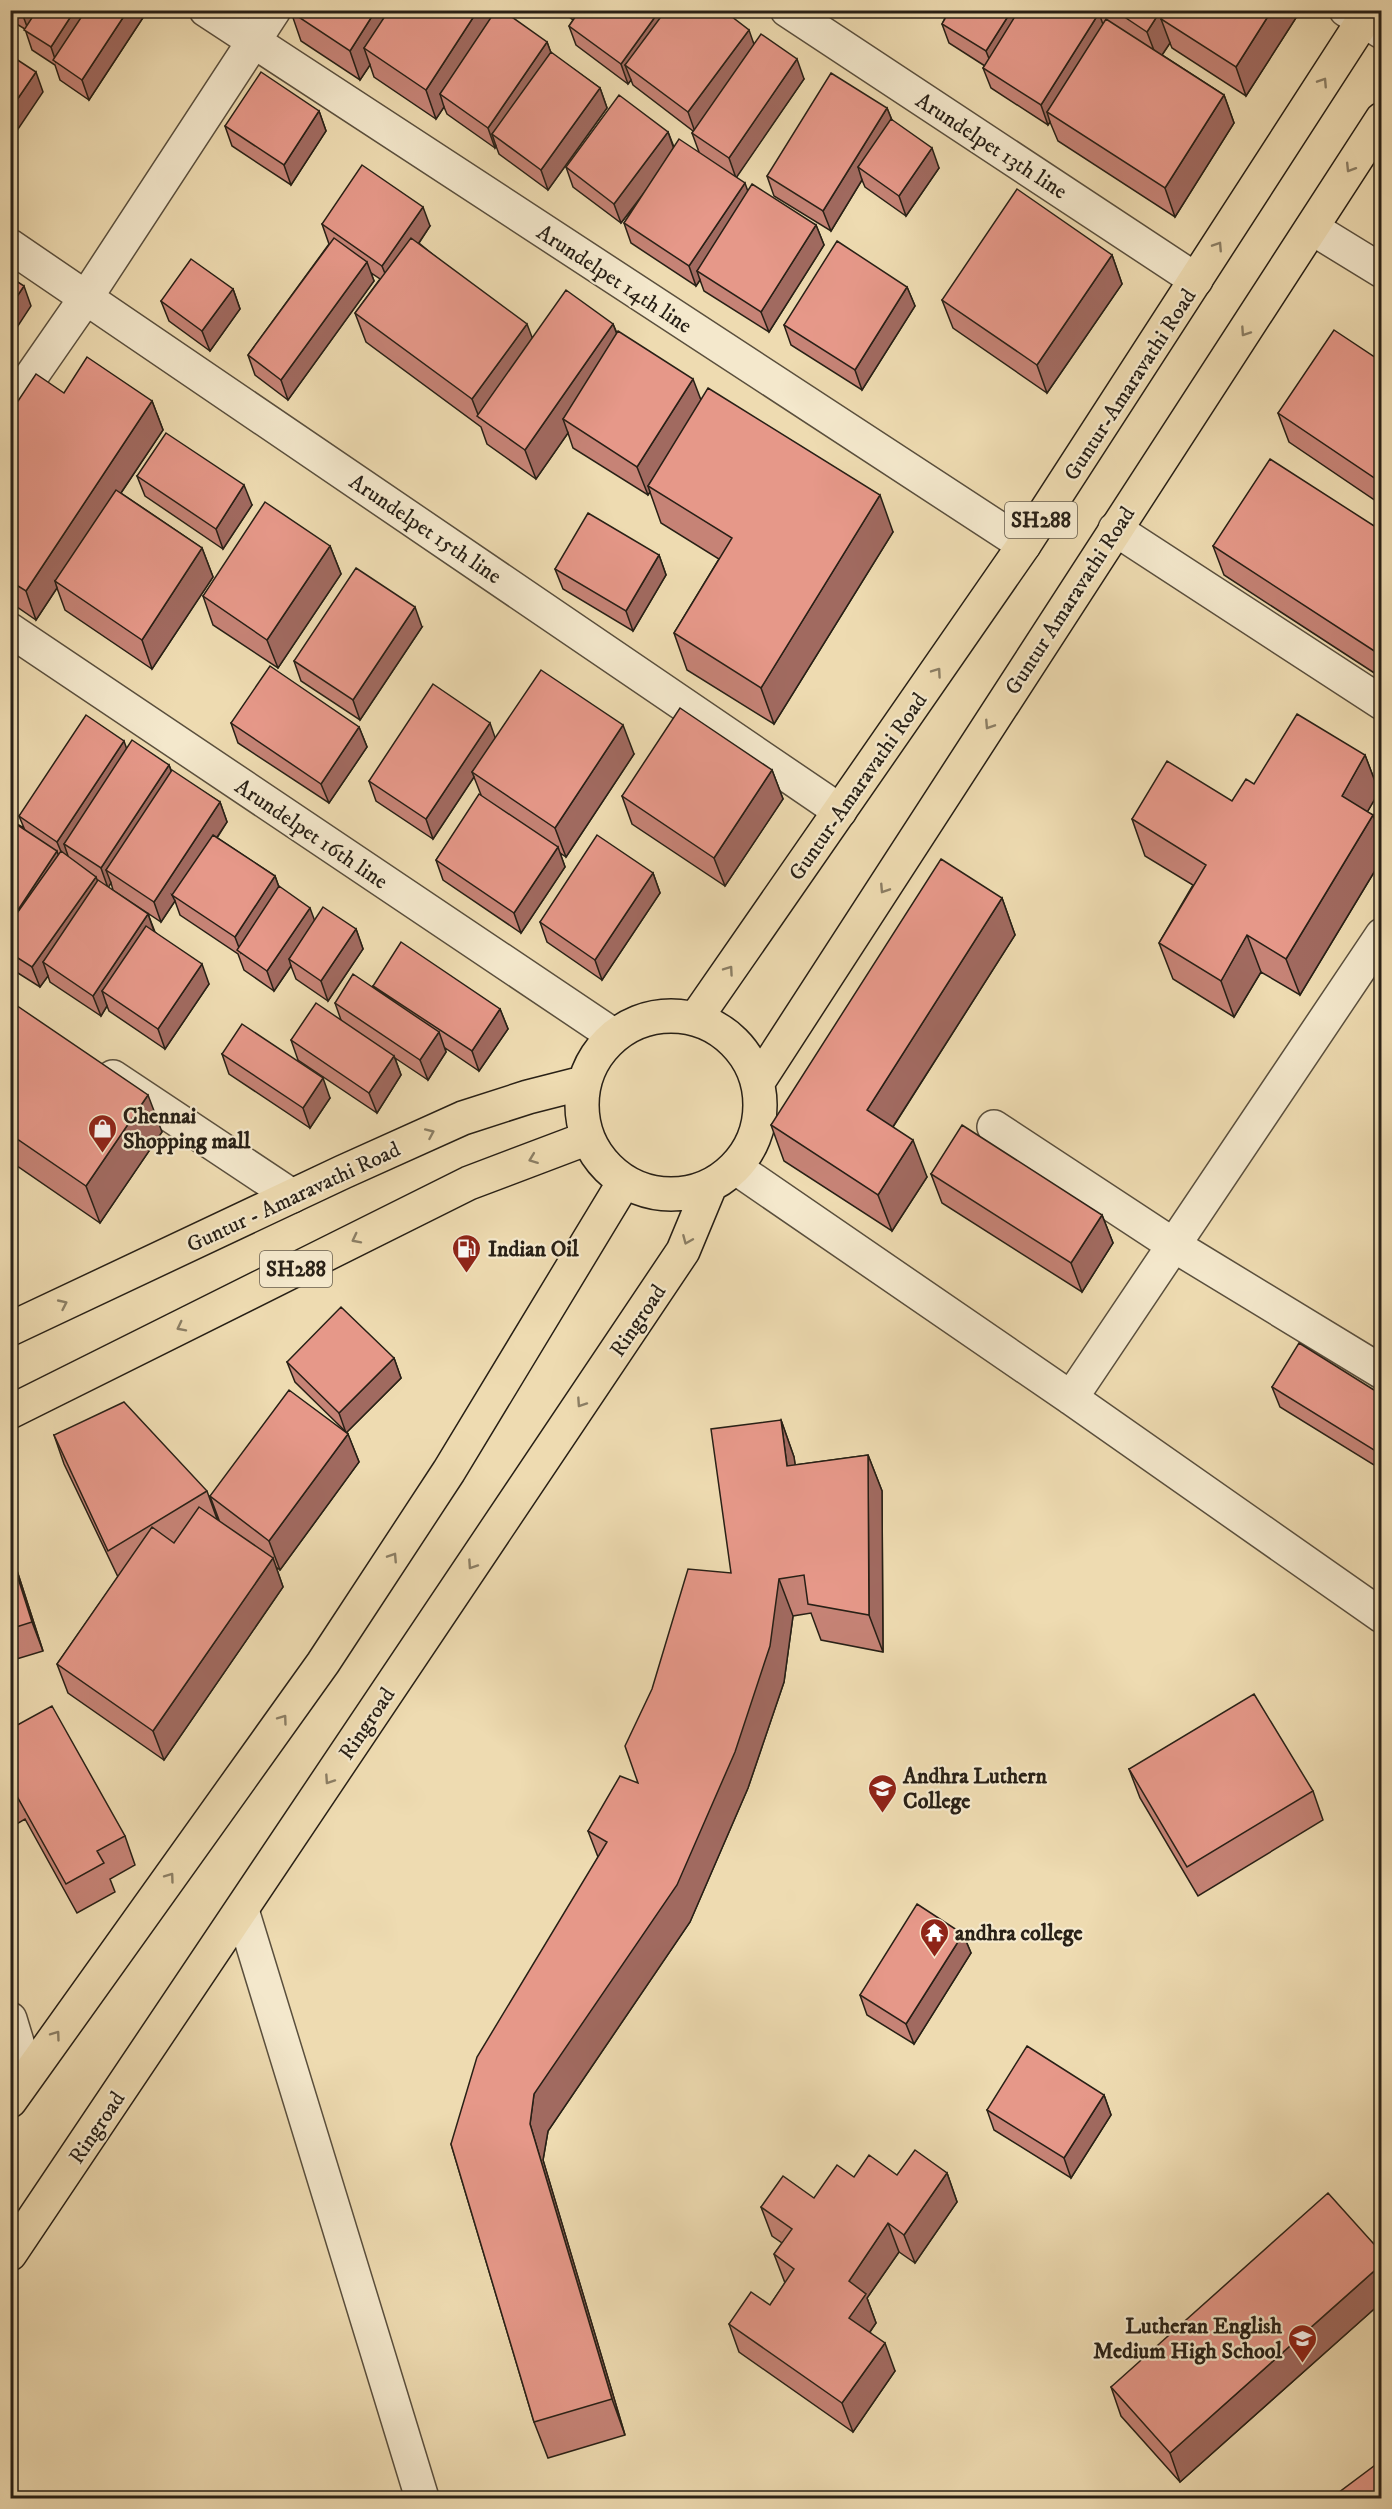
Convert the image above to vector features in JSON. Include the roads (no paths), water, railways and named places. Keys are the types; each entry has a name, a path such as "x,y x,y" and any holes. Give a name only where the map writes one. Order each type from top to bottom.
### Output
{"main road":[{"name":"Guntur-Amaravathi Road","path":"696,1018 1024,545 1365,19"},
{"name":"Guntur Amaravathi Road","path":"758,1082 1114,529 1382,119"},
{"path":"665,1015 696,1018 723,1032 745,1054 758,1082 761,1113 753,1143 723,1177 680,1195 650,1193 624,1182 602,1163 588,1138 581,1111 583,1083 595,1057 613,1035 637,1021 665,1015"},
{"name":"Guntur - Amaravathi Road","path":"10,1329 463,1118 528,1097 583,1083"},
{"name":"SH288","path":"10,1412 469,1183 588,1138"},
{"name":"Ringroad","path":"10,2254 683,1251 723,1177"},
{"path":"19,2088 323,1664 449,1471 624,1182"}],"street":[{"name":"Arundelpet 14th line","path":"206,10 253,43 1024,545"},
{"path":"10,407 87,296 274,10"},
{"name":"Arundelpet 13th line","path":"788,10 1196,280"},
{"path":"1312,228 1382,271"},
{"name":"Arundelpet 15th line","path":"10,246 87,296 840,811"},
{"path":"1114,529 1382,704"},
{"name":"Arundelpet 16th line","path":"10,630 613,1035"},
{"path":"1071,1398 1382,935"},
{"path":"88,1060 292,1196"},
{"path":"994,1126 1175,1246 1382,1372"},
{"path":"723,1177 1071,1398 1382,1616"},
{"path":"242,1910 422,2499"},
{"path":"10,2019 19,2088"}],"place":[{"name":"Chennai Shopping mall","path":"102,1154"},
{"name":"Indian Oil","path":"467,1274"},
{"name":"Andhra Luthern College","path":"882,1814"},
{"name":"andhra college","path":"934,1958"},
{"name":"Lutheran English Medium High School","path":"1303,2364"}]}
